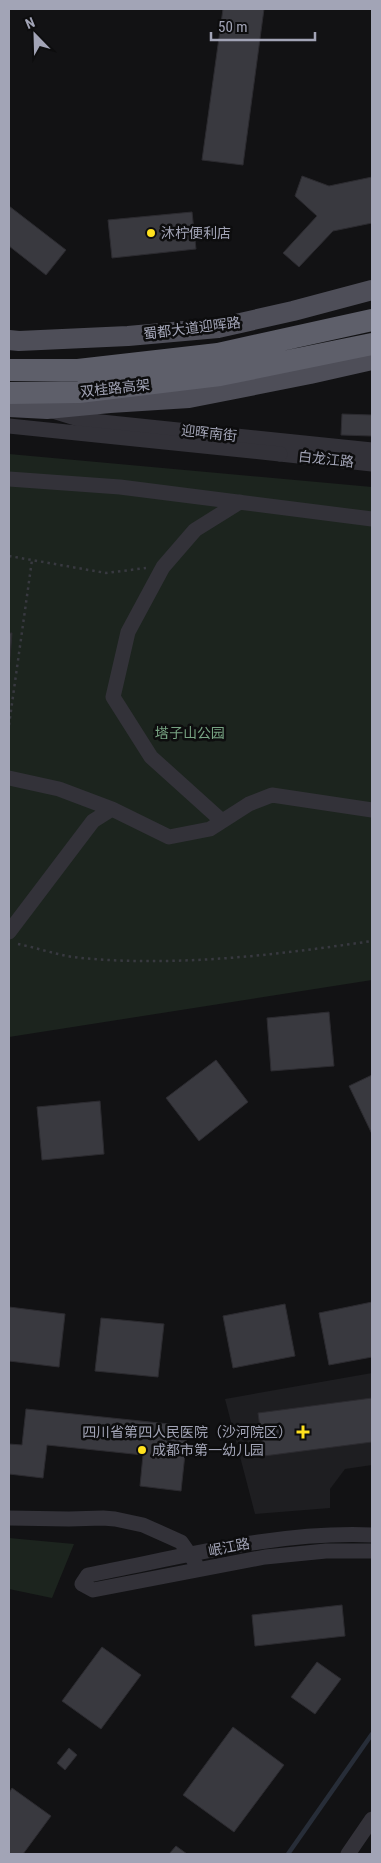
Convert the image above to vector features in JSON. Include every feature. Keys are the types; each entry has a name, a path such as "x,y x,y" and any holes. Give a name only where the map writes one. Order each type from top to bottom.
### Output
{"highway":[{"name":"蜀都大道迎晖路","path":"219,365 372,320"},
{"path":"219,365 372,344"},
{"name":"双桂路高架","path":"9,370 78,370 219,365"},
{"name":"双桂路高架","path":"9,393 79,392 219,365"}],"main road":[{"name":"蜀都大道迎晖路","path":"9,340 128,336 218,328 372,290"},
{"path":"9,408 47,408 190,398 372,360"}],"street":[{"name":"迎晖南街","path":"47,408 82,420 372,450"},
{"name":"白龙江路","path":"9,426 372,464"},
{"path":"9,479 120,487 372,520"},
{"path":"222,821 151,757 113,697 128,632 162,567 196,530 240,502"},
{"path":"9,778 59,789 112,808 169,837 210,829 249,804 272,795 372,810"},
{"path":"13,938 93,821 112,808"},
{"path":"9,1518 115,1518 143,1525 182,1542 201,1569"},
{"name":"岷江路","path":"372,1535 316,1535 264,1540 88,1575 82,1584 94,1590 265,1557 326,1551 372,1551"},
{"path":"348,1854 372,1819"}],"path":[{"path":"9,556 106,573 162,567"},
{"path":"9,725 32,560"},
{"path":"13,938 79,958 181,962 312,950 372,941"}],"shaded area":[{"name":"四川省第四人民医院（沙河院区）","path":"372,1373 372,1465 345,1469 330,1489 330,1508 255,1514 225,1399"}],"green space":[{"name":"塔子山公园","path":"9,454 372,487 372,980 9,1037"},
{"path":"9,1538 74,1544 52,1598 9,1589"}],"building":[{"path":"223,9 264,9 243,165 202,160"},
{"path":"302,176 329,186 372,177 372,223 333,231 299,267 283,253 317,216 295,196"},
{"path":"9,206 66,250 46,275 9,246"},
{"path":"192,212 196,249 112,258 108,220"},
{"path":"342,414 372,415 372,436 341,435"},
{"path":"9,633 12,633 9,670"},
{"path":"329,1012 334,1066 271,1071 267,1018"},
{"path":"216,1060 248,1102 199,1141 166,1098"},
{"path":"372,1075 372,1134 349,1086"},
{"path":"100,1101 104,1154 42,1160 37,1107"},
{"path":"372,1302 372,1357 329,1365 319,1313"},
{"path":"285,1304 295,1356 233,1368 223,1316"},
{"path":"9,1307 65,1314 59,1367 9,1361"},
{"path":"101,1318 164,1324 158,1377 95,1371"},
{"path":"372,1398 372,1442 264,1456 258,1413"},
{"name":"成都市第一幼儿园","path":"26,1409 188,1426 181,1491 140,1486 143,1455 47,1445 43,1478 9,1474 9,1444 22,1445"},
{"path":"342,1605 345,1636 255,1646 252,1615"},
{"path":"102,1647 141,1675 101,1729 62,1701"},
{"path":"317,1662 341,1679 315,1714 291,1697"},
{"path":"233,1727 284,1765 234,1832 183,1795"},
{"path":"69,1748 77,1755 65,1770 57,1763"},
{"path":"12,1788 51,1816 23,1854 9,1854 9,1793"},
{"path":"176,1846 187,1854 169,1854"}],"waterway":[{"path":"288,1854 372,1734"}],"place":[{"name":"沐柠便利店","path":"151,233"},
{"name":"四川省第四人民医院（沙河院区）","path":"303,1432"},
{"name":"成都市第一幼儿园","path":"142,1450"}]}
